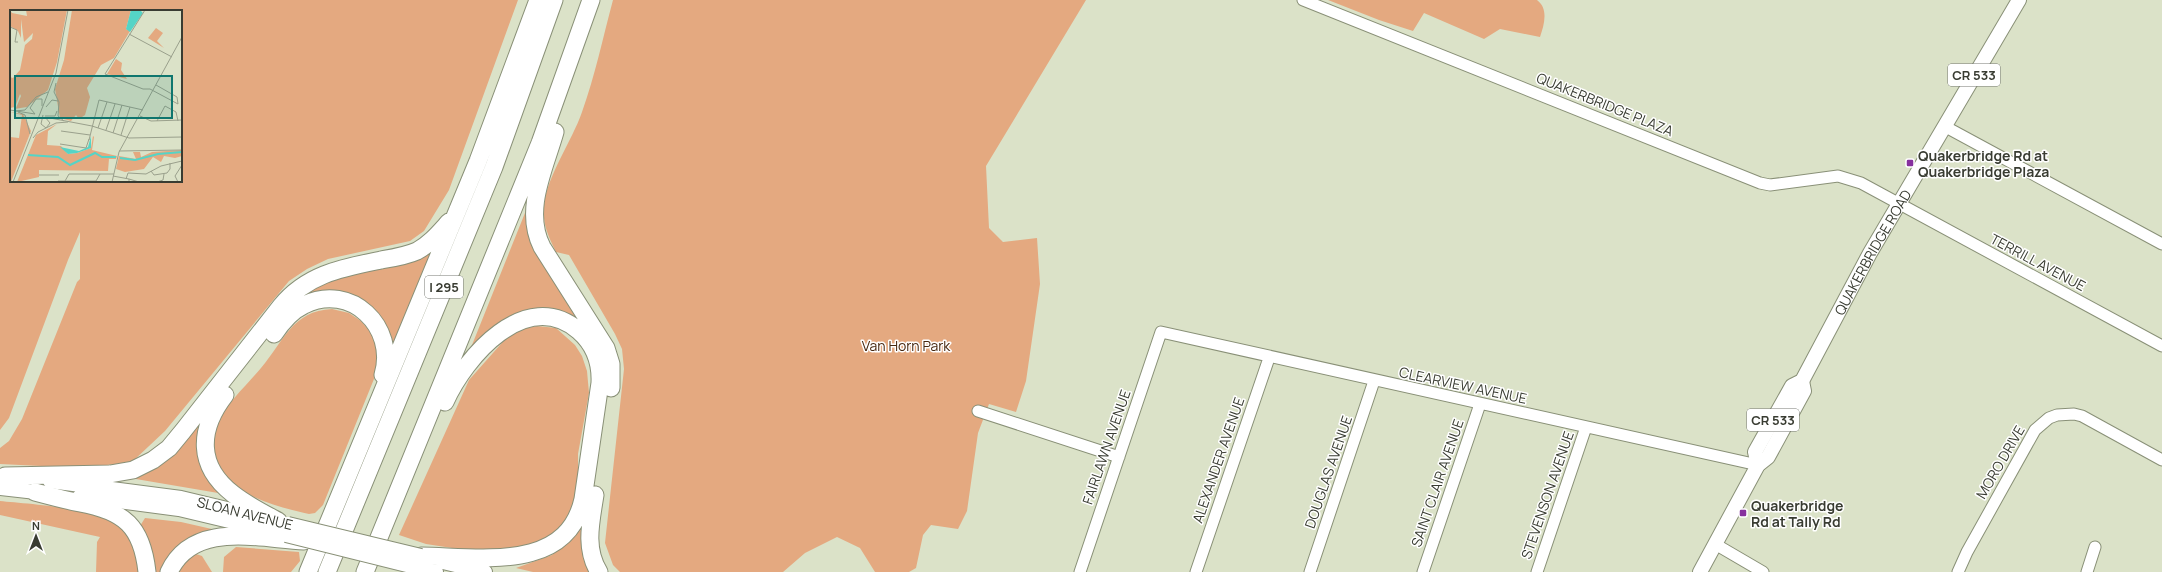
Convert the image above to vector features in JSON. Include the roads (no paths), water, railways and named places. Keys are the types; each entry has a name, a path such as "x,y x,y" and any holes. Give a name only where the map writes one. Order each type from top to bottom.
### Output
{"highway":[{"path":"308,572 366,432 382,398 491,128 538,0"},
{"name":"I 295","path":"327,572 494,167 554,0"},
{"name":"I 295","path":"365,572 530,170 571,61 591,0"},
{"path":"571,61 560,117 536,200 534,221 535,230 542,247 603,343 611,364 611,387 589,536 591,555 599,572"},
{"path":"2,480 110,474 133,470 153,460 178,437 281,306 297,289 313,278 328,272 394,258 416,251 430,241 456,215"},
{"path":"314,542 284,530 223,486 209,462 206,452 205,435 210,418 216,408 284,320 303,305 316,300 330,299 349,303 369,316 381,331 386,349 386,367 366,432"},
{"path":"422,565 515,562 548,552 566,539 578,518 583,499 600,383 600,370 596,354 585,337 565,322 542,318 520,322 495,335 477,352 458,378 442,409 423,428"},
{"path":"35,492 96,506 124,519 139,537 148,572"},
{"path":"169,572 177,558 186,549 206,539 284,530"},
{"path":"376,572 382,532"}],"main road":[{"name":"QUAKERBRIDGE ROAD","path":"1700,572 1758,464 1768,457 1801,397 1804,391 1802,381 1899,204 2018,0"},
{"name":"SLOAN AVENUE","path":"2,480 35,492 179,509 284,530"},
{"name":"SLOAN AVENUE","path":"2,480 173,497 284,530 422,565 436,572"},
{"name":"SLOAN AVENUE","path":"314,542 422,565 485,572"}],"street":[{"name":"QUAKERBRIDGE PLAZA","path":"1303,0 1760,184 1838,176 1861,183 1899,204"},
{"path":"1944,126 2162,244"},
{"name":"TERRILL AVENUE","path":"1899,204 2162,346"},
{"name":"CLEARVIEW AVENUE","path":"1161,332 1269,358 1758,464"},
{"name":"FAIRLAWN AVENUE","path":"1080,572 1161,332"},
{"name":"ALEXANDER AVENUE","path":"1196,572 1269,358"},
{"name":"DOUGLAS AVENUE","path":"1310,572 1374,381"},
{"name":"SAINT CLAIR AVENUE","path":"1423,572 1480,404"},
{"path":"978,411 1119,456"},
{"name":"MORO DRIVE","path":"1958,572 1967,552 2035,430 2049,418 2065,414 2082,416 2162,460"},
{"name":"STEVENSON AVENUE","path":"1537,572 1586,427"},
{"path":"1716,544 1762,572"},
{"path":"2087,572 2095,547"}],"place":[{"name":"Quakerbridge Rd at Quakerbridge Plaza","path":"1910,163"},
{"name":"Quakerbridge Rd at Tally Rd","path":"1743,513"}],"park label":[{"name":"Van Horn Park","path":"906,345"}]}
